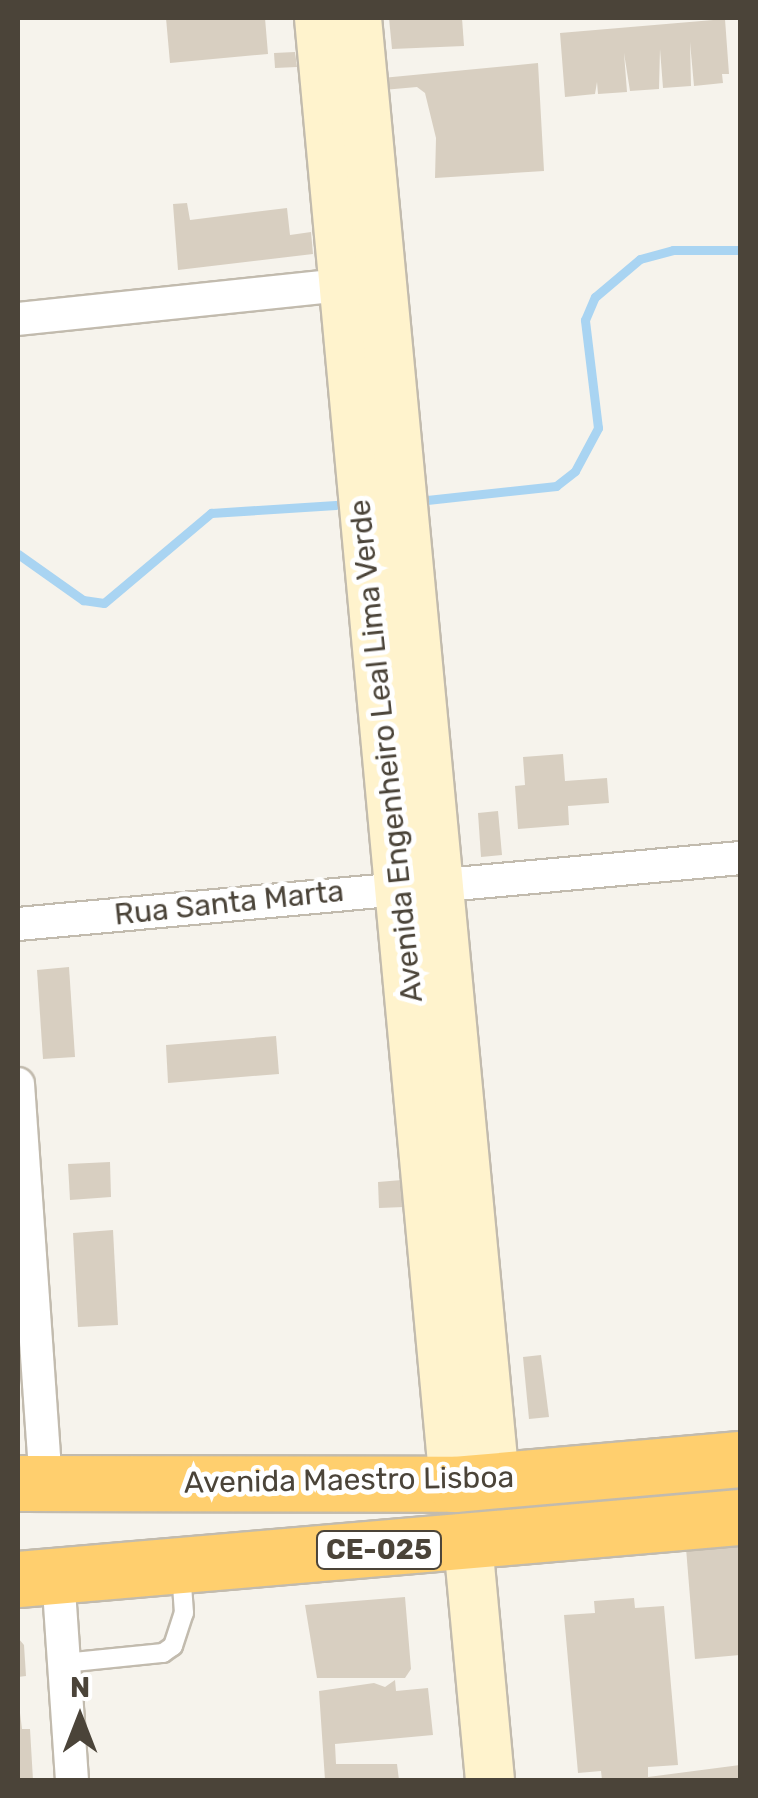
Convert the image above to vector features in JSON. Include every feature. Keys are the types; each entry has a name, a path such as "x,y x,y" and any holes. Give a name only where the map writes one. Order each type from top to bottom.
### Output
{"highway":[{"name":"Avenida Maestro Lisboa","path":"32,1482 474,1482 740,1459"},
{"name":"Avenida Maestro Lisboa","path":"38,1577 740,1518"}],"main road":[{"name":"Avenida Engenheiro Leal Lima Verde","path":"318,18 363,283"},
{"name":"Avenida Engenheiro Leal Lima Verde","path":"357,18 363,283 474,1482"},
{"path":"468,1542 490,1780"}],"street":[{"path":"18,319 363,283"},
{"name":"Rua Santa Marta","path":"18,924 418,884 740,858"},
{"path":"18,1084 32,1482"},
{"path":"38,1577 64,1662 72,1780"}],"lane":[{"path":"64,1662 162,1653 174,1646 184,1613 181,1566"}],"building":[{"path":"166,18 265,18 268,54 170,63"},
{"path":"389,18 462,18 464,46 392,49"},
{"path":"725,19 729,74 722,74 723,83 694,86 690,42 691,86 663,88 660,49 659,89 630,91 624,53 627,92 598,94 597,82 595,94 565,97 560,33"},
{"path":"295,52 297,67 275,68 274,53"},
{"path":"538,63 544,171 435,178 436,138 425,93 417,87 383,90 382,78"},
{"path":"187,203 190,220 287,208 290,235 311,232 313,254 178,270 173,204"},
{"path":"563,754 565,781 607,778 609,803 568,806 569,825 518,829 515,786 525,785 523,757"},
{"path":"498,811 502,855 481,857 478,813"},
{"path":"69,967 75,1057 43,1059 37,970"},
{"path":"276,1036 279,1074 168,1083 166,1045"},
{"path":"110,1162 111,1197 70,1200 68,1164"},
{"path":"402,1180 404,1207 379,1208 378,1182"},
{"path":"113,1230 118,1325 78,1327 73,1233"},
{"path":"541,1355 549,1417 529,1419 523,1357"},
{"path":"740,1544 740,1655 695,1659 686,1548"},
{"path":"405,1597 411,1669 405,1678 317,1678 305,1605"},
{"path":"634,1598 635,1608 664,1606 678,1765 648,1767 648,1777 740,1765 740,1780 602,1780 601,1771 578,1773 564,1615 595,1613 594,1601"},
{"path":"18,1638 24,1645 26,1676 18,1677"},
{"path":"395,1680 396,1691 428,1688 433,1735 335,1744 336,1764 397,1764 399,1780 325,1780 319,1691 374,1683 385,1687"},
{"path":"18,1697 22,1729 30,1729 33,1780 18,1780"}],"waterway":[{"path":"427,500 556,486 575,471 598,428 585,320 595,297 640,259 673,250 740,250"},
{"path":"18,554 83,600 104,603 211,513 336,505"}]}
